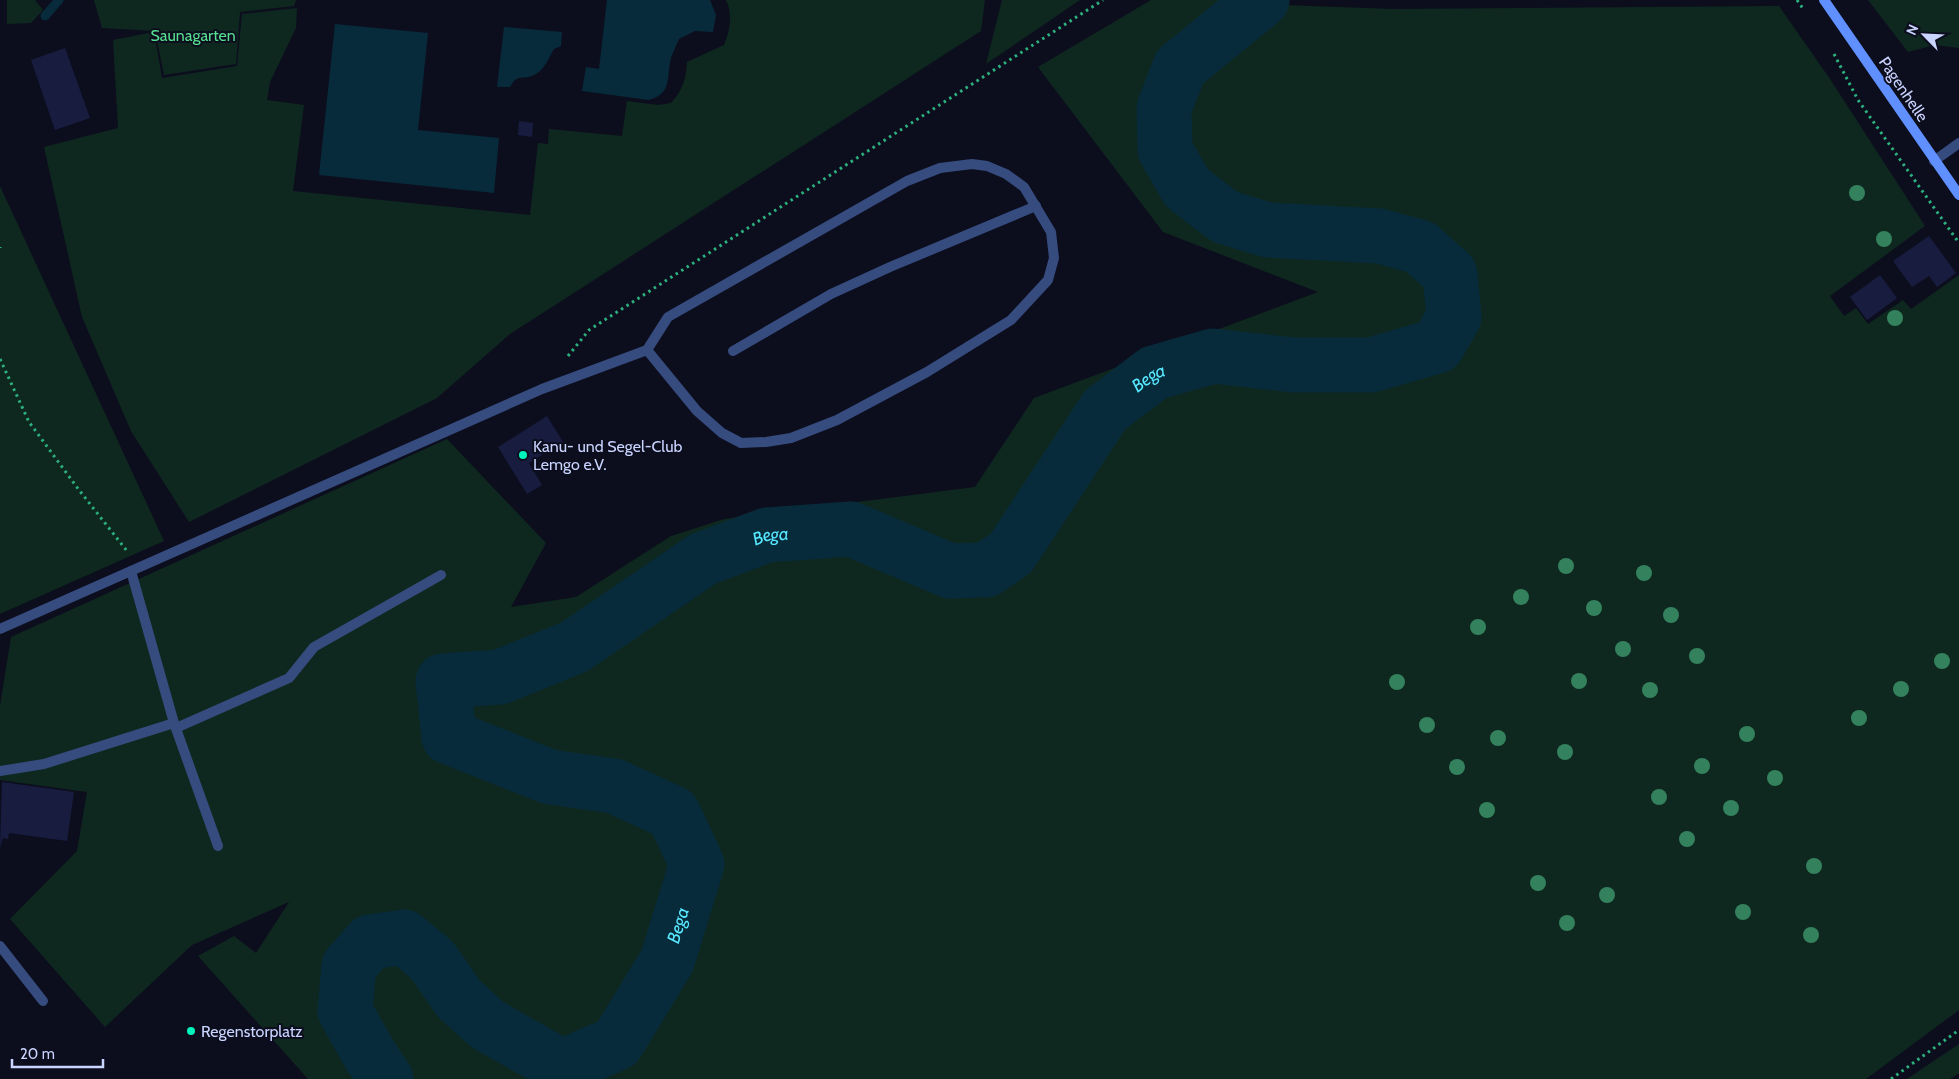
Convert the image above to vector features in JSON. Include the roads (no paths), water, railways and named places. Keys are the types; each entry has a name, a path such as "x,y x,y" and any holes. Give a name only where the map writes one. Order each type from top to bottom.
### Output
{"main road":[{"name":"Pagenhelle","path":"1824,0 1959,195"}],"lane":[{"path":"1934,161 1959,143"},
{"path":"0,629 542,389 647,350 668,317 907,181 940,168 972,164 987,166 1006,174 1024,187 1051,232 1054,258 1048,280 1011,320 927,372 837,420 791,438 766,442 740,443 722,434 697,411 647,350"},
{"path":"733,351 831,294 890,267 1036,206"},
{"path":"135,569 175,726 218,846"},
{"path":"0,771 44,764 175,726 289,678 314,647 441,575"},
{"path":"0,946 43,1001"}],"water":[{"path":"607,0 710,0 716,15 713,32 695,31 679,39 671,58 667,84 662,93 657,97 649,100 582,91 586,67 599,69"},
{"path":"335,24 428,33 418,130 499,138 494,193 319,175"},
{"path":"504,27 562,32 561,46 554,49 538,73 530,77 518,78 510,87 497,87"}],"waterway":[{"path":"45,16 59,0"},
{"name":"Bega","path":"386,1079 345,1011 349,966 370,942 404,937 432,960 459,999 488,1025 562,1067 617,1043 667,961 697,864 673,813 614,786 550,777 449,737 443,681 500,677 574,647 703,559 767,535 851,529 950,571 986,570 1011,553 1105,410 1154,373 1213,356 1294,365 1371,365 1437,346 1454,317 1450,274 1420,247 1379,236 1268,230 1225,217 1187,188 1165,150 1164,108 1180,67 1262,0"}],"place":[{"name":"Kanu- und Segel-Club Lemgo e.V.","path":"523,455"},
{"name":"Regenstorplatz","path":"191,1031"}],"park label":[{"name":"Saunagarten","path":"193,35"}]}
